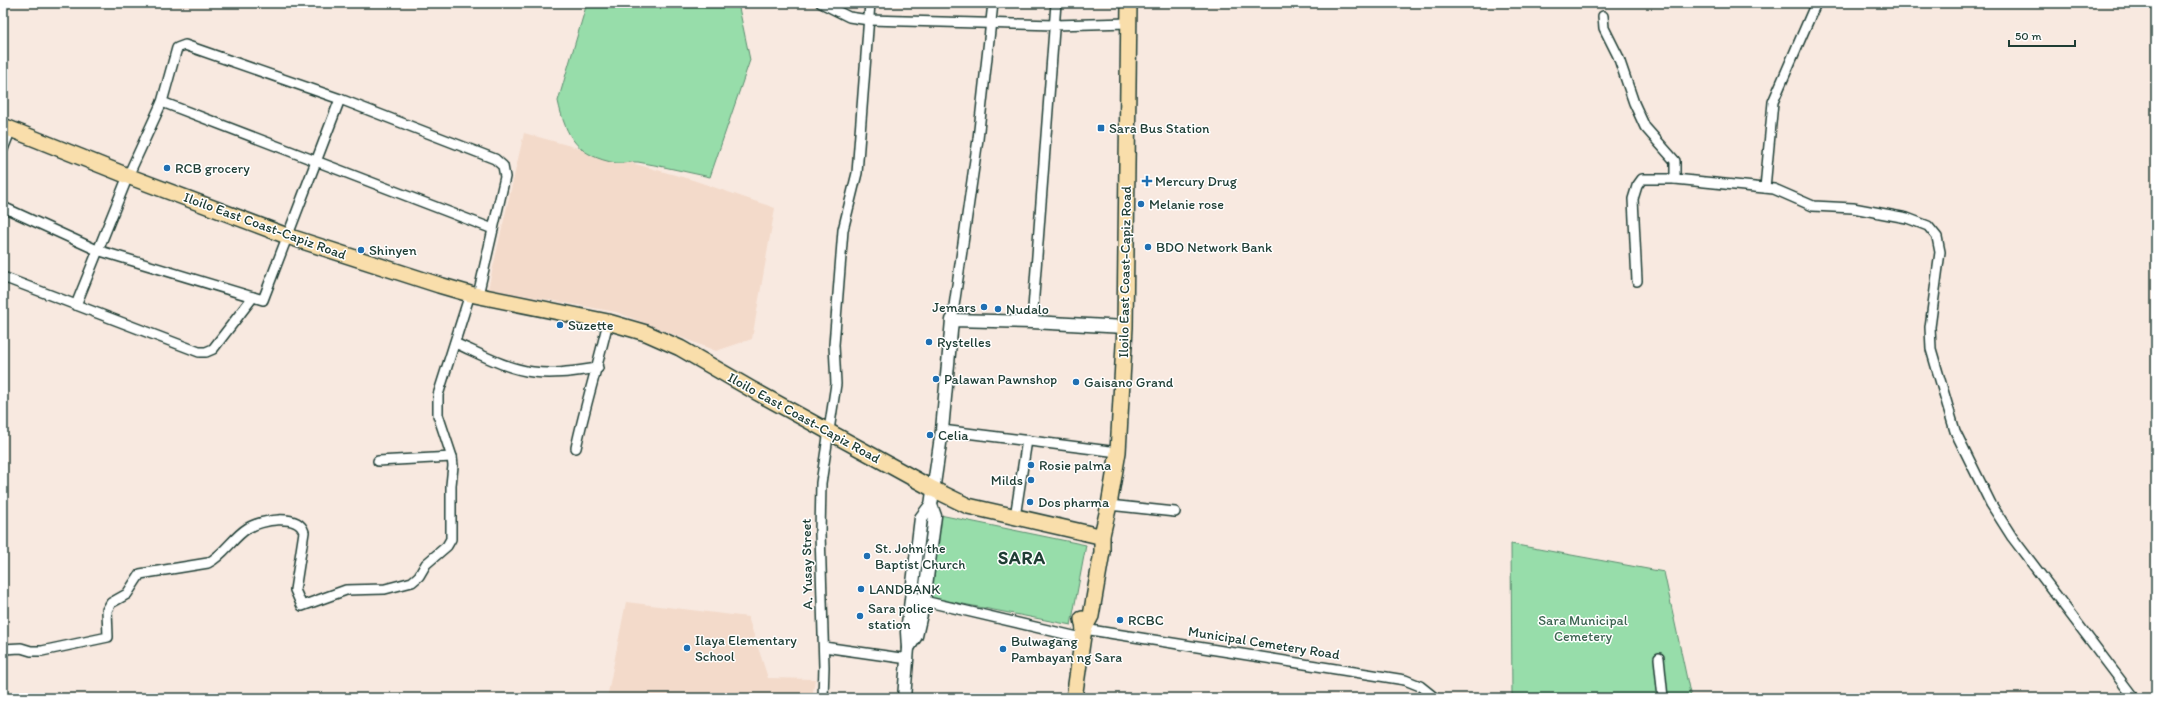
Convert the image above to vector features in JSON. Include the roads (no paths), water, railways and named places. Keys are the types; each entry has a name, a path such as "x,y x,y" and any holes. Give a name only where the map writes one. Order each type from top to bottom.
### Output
{"main road":[{"name":"Iloilo East Coast-Capiz Road","path":"7,127 128,176 287,236 474,295 608,322 646,333 680,348 933,489 968,506 1098,535 1109,505 1118,452 1125,328 1129,3"},
{"path":"1074,698 1083,634 1091,616 1102,552 1098,535"}],"street":[{"path":"821,3 849,17 869,20 1054,25 1129,23"},
{"name":"A. Yusay Street","path":"823,698 824,647 820,533 822,483 828,431 836,384 834,345 843,230 857,173 870,3"},
{"path":"908,654 916,636 924,601 935,516 931,505 942,430 952,320 978,139 993,3"},
{"path":"1032,322 1056,3"},
{"path":"1765,188 1773,102 1816,3"},
{"path":"1603,16 1604,28 1618,56 1634,102 1645,127 1675,161 1675,179"},
{"path":"3,649 20,648 32,651 42,651 108,637 108,610 111,604 127,594 140,574 208,563 216,560 248,528 266,522 291,519 303,528 304,532 295,590 302,606 346,590 385,589 412,582 419,576 426,564 447,546 451,539 452,457 438,415 438,395 455,343 474,295 493,229 505,177 503,166 495,159 340,98 185,45 177,48 162,102 128,176 76,305"},
{"path":"3,207 97,250 263,300 340,98"},
{"path":"162,102 493,229"},
{"path":"3,149 7,127"},
{"path":"1637,281 1633,199 1637,186 1642,179 1675,179 1774,189 1813,206 1852,208 1907,218 1928,226 1937,237 1940,252 1930,327 1931,349 1954,431 1991,504 2012,537 2134,698"},
{"path":"3,277 199,352 206,352 213,349 253,297"},
{"path":"952,320 1032,322 1125,328"},
{"path":"576,448 583,414 598,368 608,322"},
{"path":"455,343 507,365 532,372 555,373 598,368"},
{"path":"942,430 1118,452"},
{"path":"1015,517 1026,440"},
{"path":"378,461 452,457"},
{"path":"904,698 908,654 907,632 921,518 931,505"},
{"path":"1109,505 1175,512"},
{"name":"Municipal Cemetery Road","path":"912,596 924,601 1083,634 1405,680 1420,686 1435,698"},
{"path":"824,647 908,654"},
{"path":"1659,658 1663,698"}],"place":[{"name":"Sara Bus Station","path":"1101,128"},
{"name":"RCB grocery","path":"167,168"},
{"name":"Mercury Drug","path":"1147,181"},
{"name":"Melanie rose","path":"1141,204"},
{"name":"BDO Network Bank","path":"1148,247"},
{"name":"Shinyen","path":"361,250"},
{"name":"Jemars","path":"984,307"},
{"name":"Nudalo","path":"998,309"},
{"name":"Suzette","path":"560,325"},
{"name":"Rystelles","path":"929,342"},
{"name":"Palawan Pawnshop","path":"936,379"},
{"name":"Gaisano Grand","path":"1076,382"},
{"name":"Celia","path":"930,435"},
{"name":"Rosie palma","path":"1031,465"},
{"name":"Milds","path":"1031,480"},
{"name":"Dos pharma","path":"1030,502"},
{"name":"St. John the Baptist Church","path":"867,556"},
{"name":"LANDBANK","path":"861,589"},
{"name":"Sara police station","path":"860,616"},
{"name":"RCBC","path":"1120,620"},
{"name":"Ilaya Elementary School","path":"687,648"},
{"name":"Bulwagang Pambayan ng Sara","path":"1003,649"}],"district":[{"name":"SARA","path":"1022,558"}],"park label":[{"name":"Sara Municipal Cemetery","path":"1583,628"}]}
